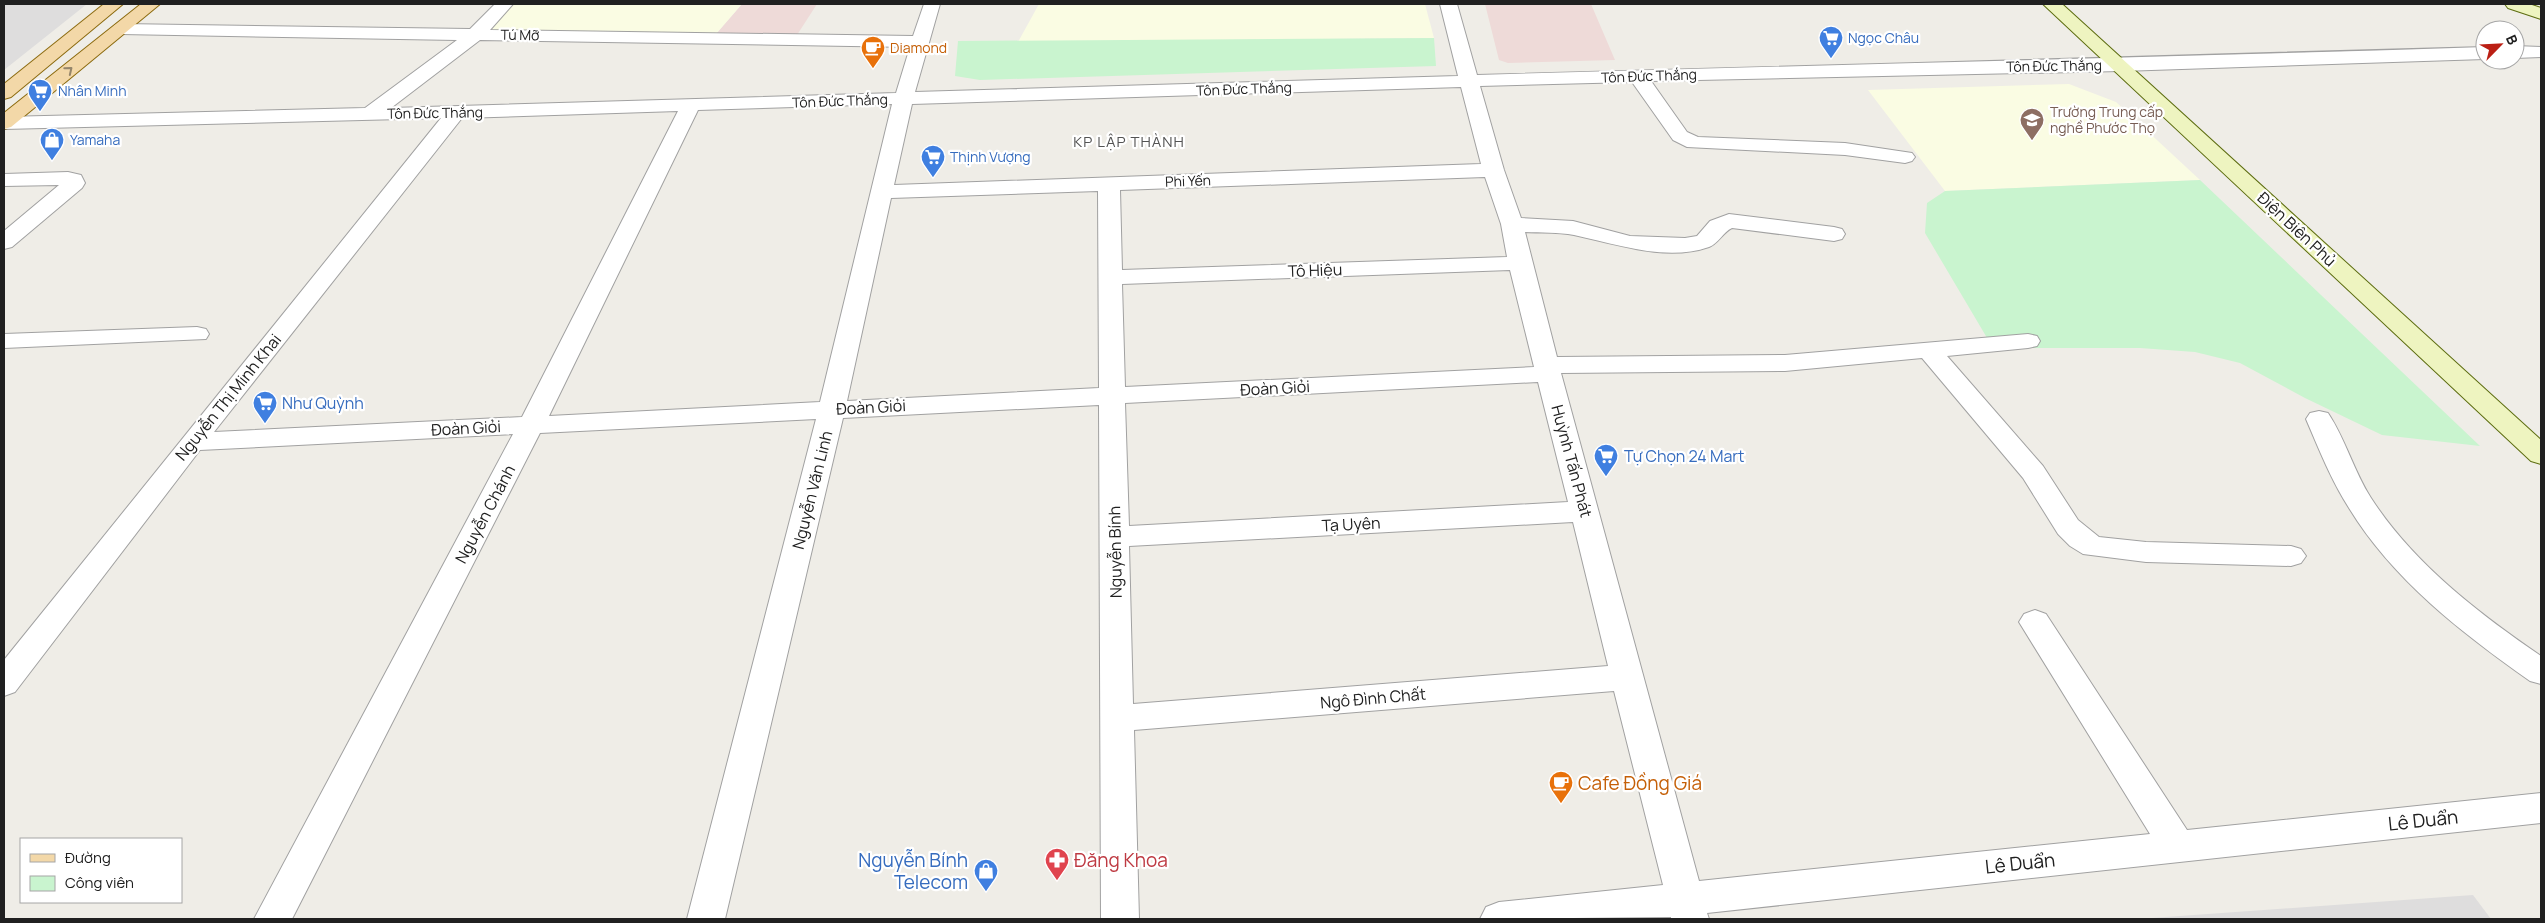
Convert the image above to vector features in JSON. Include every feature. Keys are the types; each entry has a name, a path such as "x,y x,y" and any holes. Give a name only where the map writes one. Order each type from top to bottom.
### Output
{"main road":[{"path":"4,93 114,4"},
{"path":"4,123 150,4"}],"street":[{"path":"370,114 475,35 504,4"},
{"name":"Nguyễn Văn Linh","path":"706,919 832,409 903,100 932,4"},
{"name":"Huỳnh Tấn Phát","path":"1448,4 1493,170 1512,224 1520,264 1586,511 1688,909"},
{"name":"Điện Biên Phủ","path":"2052,4 2121,65 2541,455"},
{"path":"2514,4 2541,14"},
{"name":"Tú Mỡ","path":"120,29 920,42"},
{"path":"2525,52 2541,52"},
{"name":"Tôn Đức Thắng","path":"4,123 903,100 1638,76 2121,65 2475,53"},
{"path":"1638,76 1680,136 1694,143 1845,149 1906,157"},
{"name":"Nguyễn Chánh","path":"273,919 531,425 691,105"},
{"name":"Nguyễn Thị Minh Khai","path":"4,683 192,442 456,112"},
{"name":"Phi Yến","path":"883,192 1493,170"},
{"path":"4,180 68,178 73,180 74,183 4,242"},
{"name":"Nguyễn Bính","path":"1109,184 1120,919"},
{"path":"1512,224 1573,228 1616,240 1648,244 1685,245 1704,242 1718,226 1728,221 1834,234"},
{"name":"Tô Hiệu","path":"1111,276 1520,264"},
{"path":"4,340 197,334"},
{"name":"Đoàn Giỏi","path":"192,442 1112,396 1548,370 1785,363 2028,341"},
{"path":"1928,351 2033,472 2068,527 2080,539 2093,547 2146,552 2291,556"},
{"path":"2319,419 2346,477 2366,513 2392,547 2470,619 2541,672"},
{"name":"Tạ Uyên","path":"1115,537 1586,511"},
{"path":"2035,622 2178,846"},
{"name":"Ngô Đình Chất","path":"1117,718 1628,677"},
{"name":"Lê Duẩn","path":"1499,919 1688,909 2178,846 2541,808"}],"shaded area":[{"path":"4,4 87,4 4,70"},
{"path":"512,4 742,4 716,34 485,31"},
{"path":"742,4 817,4 797,35 716,34"},
{"path":"1039,4 1425,4 1434,38 1018,42"},
{"path":"1485,4 1591,4 1615,60 1508,63 1499,60"},
{"name":"Trường Trung cấp nghề Phước Thọ","path":"2069,84 2116,102 2200,180 1945,191 1868,90"},
{"path":"2473,895 2491,919 2138,919"}],"green space":[{"path":"1434,38 1436,66 980,80 955,76 958,41"},
{"path":"2200,180 2480,446 2382,435 2305,398 2240,363 2195,352 2140,348 1993,348 1925,233 1927,203 1945,191"}],"place":[{"name":"Ngọc Châu","path":"1831,59"},
{"name":"Diamond","path":"873,69"},
{"name":"Nhân Minh","path":"40,112"},
{"name":"Trường Trung cấp nghề Phước Thọ","path":"2032,141"},
{"name":"Yamaha","path":"52,161"},
{"name":"Thịnh Vượng","path":"933,178"},
{"name":"Như Quỳnh","path":"265,424"},
{"name":"Tự Chọn 24 Mart","path":"1606,477"},
{"name":"Cafe Đồng Giá","path":"1561,804"},
{"name":"Đăng Khoa","path":"1057,881"},
{"name":"Nguyễn Bính Telecom","path":"986,892"}],"district":[{"name":"KP LẬP THÀNH","path":"1129,142"}]}
